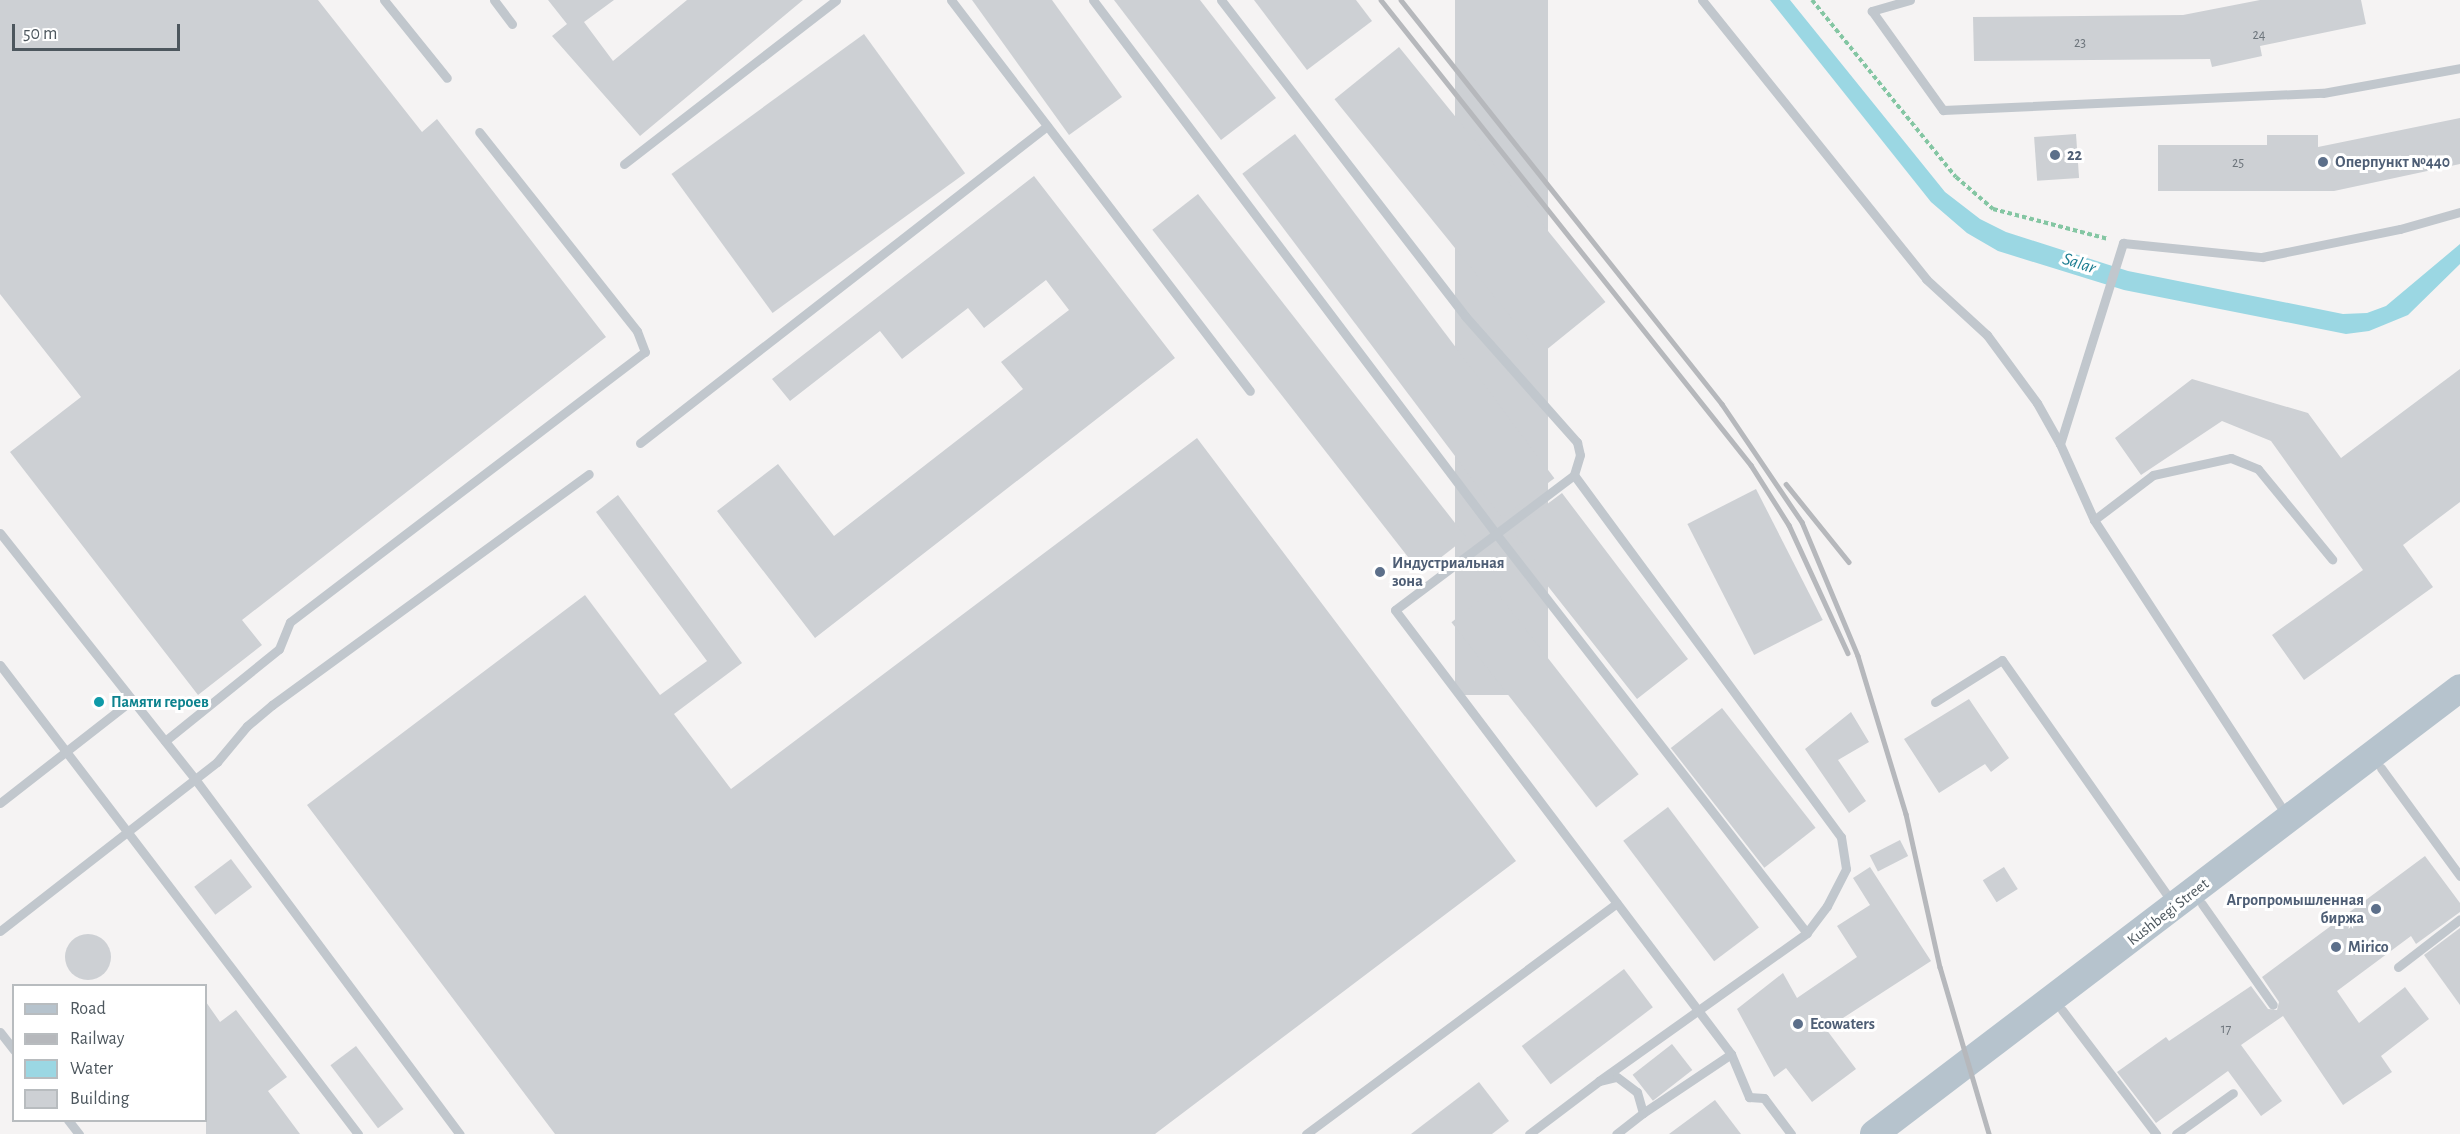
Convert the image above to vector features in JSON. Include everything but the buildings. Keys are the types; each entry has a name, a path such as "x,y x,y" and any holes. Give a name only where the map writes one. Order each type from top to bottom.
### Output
{"main road":[{"name":"Kushbegi Street","path":"1874,1134 2189,905 2376,762 2460,688"},
{"name":"Kushbegi Street","path":"2376,762 2460,710"},
{"name":"Kushbegi Street","path":"1900,1134 2062,1010 2189,905"}],"lane":[{"path":"384,0 447,78"},
{"path":"495,0 512,24"},
{"path":"624,164 836,0"},
{"path":"951,0 1250,391"},
{"path":"1093,0 1497,536 1807,933"},
{"path":"1221,0 1465,316 1567,427 1580,455 1574,475 1497,536 1395,610 1731,1054 1749,1097 1764,1098 1791,1134"},
{"path":"1702,0 1926,279 1987,335 2037,403 2060,444 2094,520 2293,825"},
{"path":"1911,0 1872,10 1943,110 2323,93 2460,68"},
{"path":"640,443 1047,126"},
{"path":"165,741 279,649 290,622 645,352 637,331 479,132"},
{"path":"2060,444 2101,307 2123,243 2262,257 2400,229 2460,212"},
{"path":"2094,520 2153,475 2231,458 2258,470 2332,559"},
{"path":"0,931 124,831 217,762 247,726 272,705 589,474"},
{"path":"1529,1134 1599,1081 1807,933 1827,906 1845,869 1842,837 1574,475"},
{"path":"0,533 195,779 460,1134"},
{"path":"1935,702 2002,660 2189,905 2273,1005"},
{"path":"0,665 124,831 358,1134"},
{"path":"0,803 132,700"},
{"path":"2376,762 2460,876"},
{"path":"1306,1134 1617,903"},
{"path":"2398,967 2460,919"},
{"path":"2062,1010 2156,1134"},
{"path":"0,1032 12,1047"},
{"path":"1616,1134 1643,1113 1731,1054"},
{"path":"1599,1081 1617,1077 1626,1081 1637,1092 1643,1113"},
{"path":"2176,1134 2233,1093"},
{"path":"70,1122 79,1134"}],"path":[{"path":"1812,0 1956,177 1993,209 2123,243"}],"water":[{"name":"Salar","path":"1770,0 1790,0 1945,192 1980,219 2006,232 2128,271 2343,314 2367,313 2386,306 2460,244 2460,264 2408,315 2369,331 2346,334 2124,290 1998,251 1967,233 1931,202"}],"railway":[{"path":"1381,0 1751,465 1789,525 1848,653"},
{"path":"1401,0 1722,404 1802,522 1858,656 1906,814 1940,967 1989,1134"},
{"path":"1786,484 1849,562"}],"place":[{"name":"22","path":"2055,155"},
{"name":"Оперпункт №440","path":"2323,162"},
{"name":"Индустриальная зона","path":"1380,572"},
{"name":"Памяти героев","path":"99,702"},
{"name":"Агропромышленная биржа","path":"2376,909"},
{"name":"Mirico","path":"2336,947"},
{"name":"Ecowaters","path":"1798,1024"}]}
